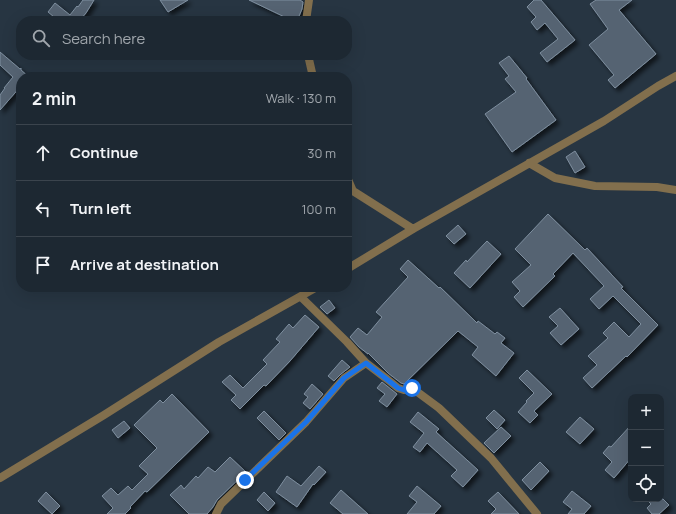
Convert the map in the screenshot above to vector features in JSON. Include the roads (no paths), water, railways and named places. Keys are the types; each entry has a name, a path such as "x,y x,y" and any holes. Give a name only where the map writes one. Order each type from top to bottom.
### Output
{"street":[{"path":"307,16 309,0"},
{"path":"309,60 311,72"},
{"path":"352,266 413,229 604,121 676,76"},
{"path":"529,163 555,178 595,186 657,187 676,190"},
{"path":"352,189 353,191 413,229"},
{"path":"0,478 104,415 219,342 309,292"},
{"path":"301,297 366,363 398,388 404,390 412,388 440,408 490,458 537,514"},
{"path":"216,514 221,504 306,422 344,378 366,363"}]}
